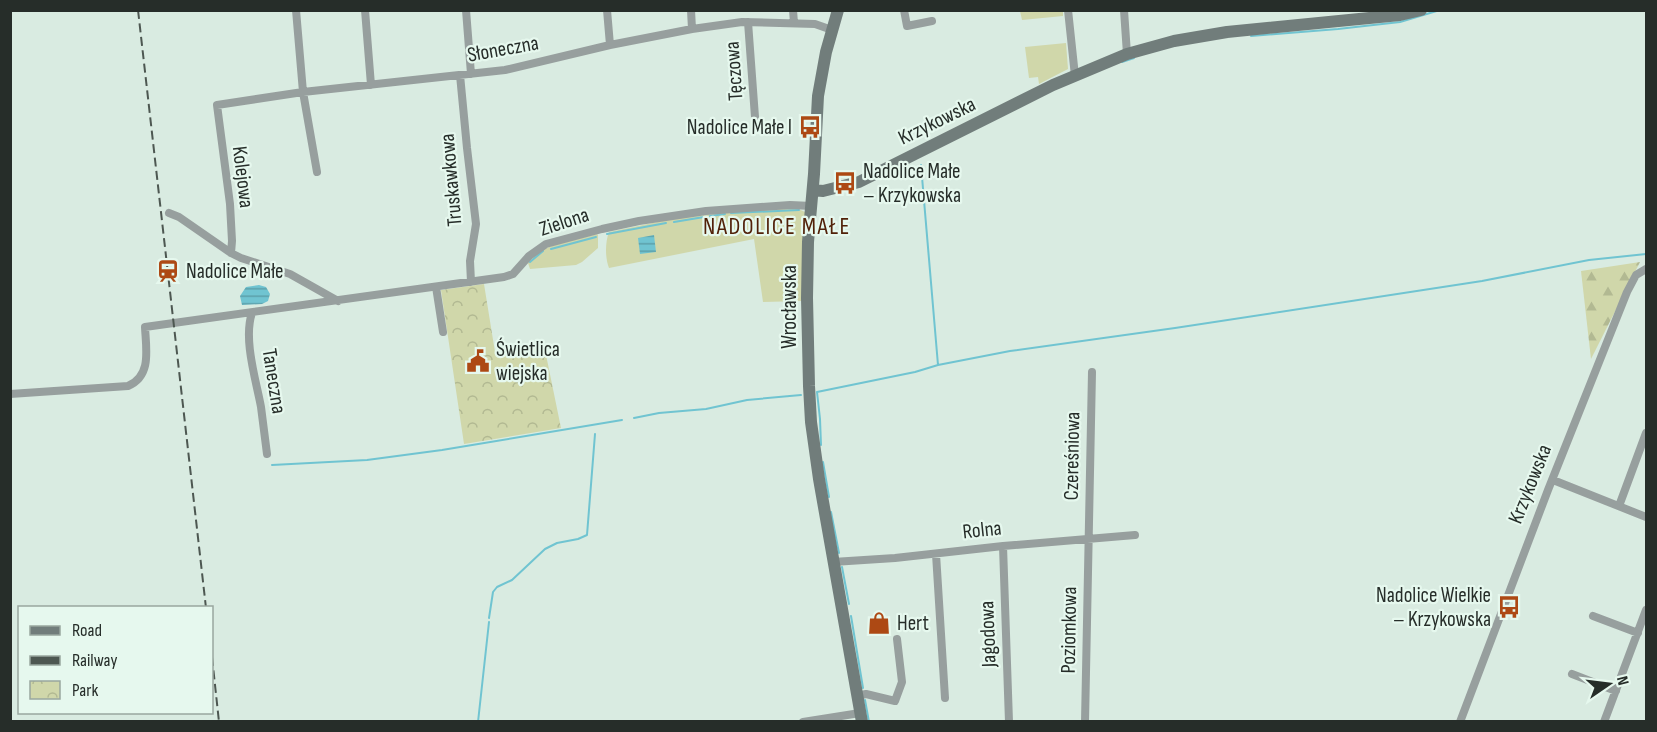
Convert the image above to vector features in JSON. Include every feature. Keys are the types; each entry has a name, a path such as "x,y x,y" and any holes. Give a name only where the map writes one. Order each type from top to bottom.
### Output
{"street":[{"path":"297,10 303,92 317,172"},
{"path":"365,10 371,85"},
{"path":"466,10 471,74"},
{"path":"607,10 610,45"},
{"path":"691,10 692,28"},
{"path":"793,10 794,23"},
{"name":"Wrocławska","path":"838,10 822,69 818,96 808,242 810,403 819,479 861,717"},
{"path":"904,10 907,26 932,21"},
{"path":"1068,10 1075,76"},
{"path":"1124,10 1127,54"},
{"name":"Krzykowska","path":"813,190 823,191 859,182 1053,85 1127,54 1195,36 1400,15 1420,10"},
{"name":"Słoneczna","path":"217,105 303,92 505,70 692,28 748,22 814,24 832,30"},
{"name":"Tęczowa","path":"748,22 755,117"},
{"name":"Truskawkowa","path":"460,75 466,148 476,224 470,261 471,282"},
{"name":"Kolejowa","path":"217,105 230,204 231,253"},
{"name":"Zielona","path":"10,394 121,387 134,384 140,379 146,366 145,327 496,279 513,274 529,256 546,244 639,221 706,211 812,206"},
{"path":"169,213 179,217 231,253 290,274 339,301"},
{"name":"Krzykowska","path":"1460,722 1627,292 1636,275 1647,269"},
{"path":"436,287 443,332"},
{"name":"Taneczna","path":"252,313 249,322 251,353 267,454"},
{"name":"Czereśniowa","path":"1088,539 1092,372"},
{"path":"1619,506 1647,433"},
{"path":"1553,480 1647,517"},
{"name":"Rolna","path":"834,565 1003,546 1135,536"},
{"name":"Poziomkowa","path":"1085,722 1088,539"},
{"name":"Jagodowa","path":"1003,546 1009,722"},
{"path":"936,554 945,698"},
{"path":"1604,722 1647,610"},
{"path":"1593,616 1638,633"},
{"path":"857,696 866,694 895,701 902,682 897,639"},
{"path":"1572,674 1616,691"},
{"path":"803,722 861,717"}],"green space":[{"path":"1020,11 1063,11 1063,16 1022,20"},
{"path":"1066,43 1068,69 1039,84 1038,77 1029,78 1025,47"},
{"path":"796,208 805,212 802,301 763,302 754,239 609,268 606,245 609,232 672,219 730,212"},
{"path":"597,234 598,248 582,262 576,265 530,269 529,261 542,250"},
{"path":"1640,262 1591,359 1581,271"},
{"path":"484,284 495,352 544,345 561,428 464,444 441,290"}],"water":[{"path":"654,235 656,252 640,254 638,238"},
{"path":"259,285 266,287 270,294 268,301 262,304 242,305 240,296 246,287"}],"waterway":[{"path":"1251,36 1400,22 1440,10"},
{"path":"1122,62 1134,58"},
{"path":"921,165 938,365"},
{"path":"731,213 799,210"},
{"path":"710,216 725,214"},
{"path":"674,222 704,217"},
{"path":"607,234 666,223"},
{"path":"551,249 596,237"},
{"path":"530,262 543,251"},
{"path":"821,445 817,392 1010,351 1482,281 1589,260 1646,254"},
{"path":"634,418 659,413 706,409 747,400 801,395"},
{"path":"272,465 367,460 622,420"},
{"path":"489,618 493,592 497,587 512,580 545,549 557,543 587,535 595,434"},
{"path":"823,462 829,497"},
{"path":"831,512 839,553"},
{"path":"842,567 849,604"},
{"path":"851,616 863,688"},
{"path":"478,722 489,622"},
{"path":"865,700 869,722"}],"railway":[{"path":"138,10 206,606"},
{"path":"213,666 219,722"}],"place":[{"name":"Nadolice Małe I","path":"810,127"},
{"name":"Nadolice Małe – Krzykowska","path":"845,183"},
{"name":"Nadolice Małe","path":"168,271"},
{"name":"Świetlica wiejska","path":"478,361"},
{"name":"Nadolice Wielkie – Krzykowska","path":"1509,607"},
{"name":"Hert","path":"879,623"}],"district":[{"name":"NADOLICE MAŁE","path":"777,226"}]}
